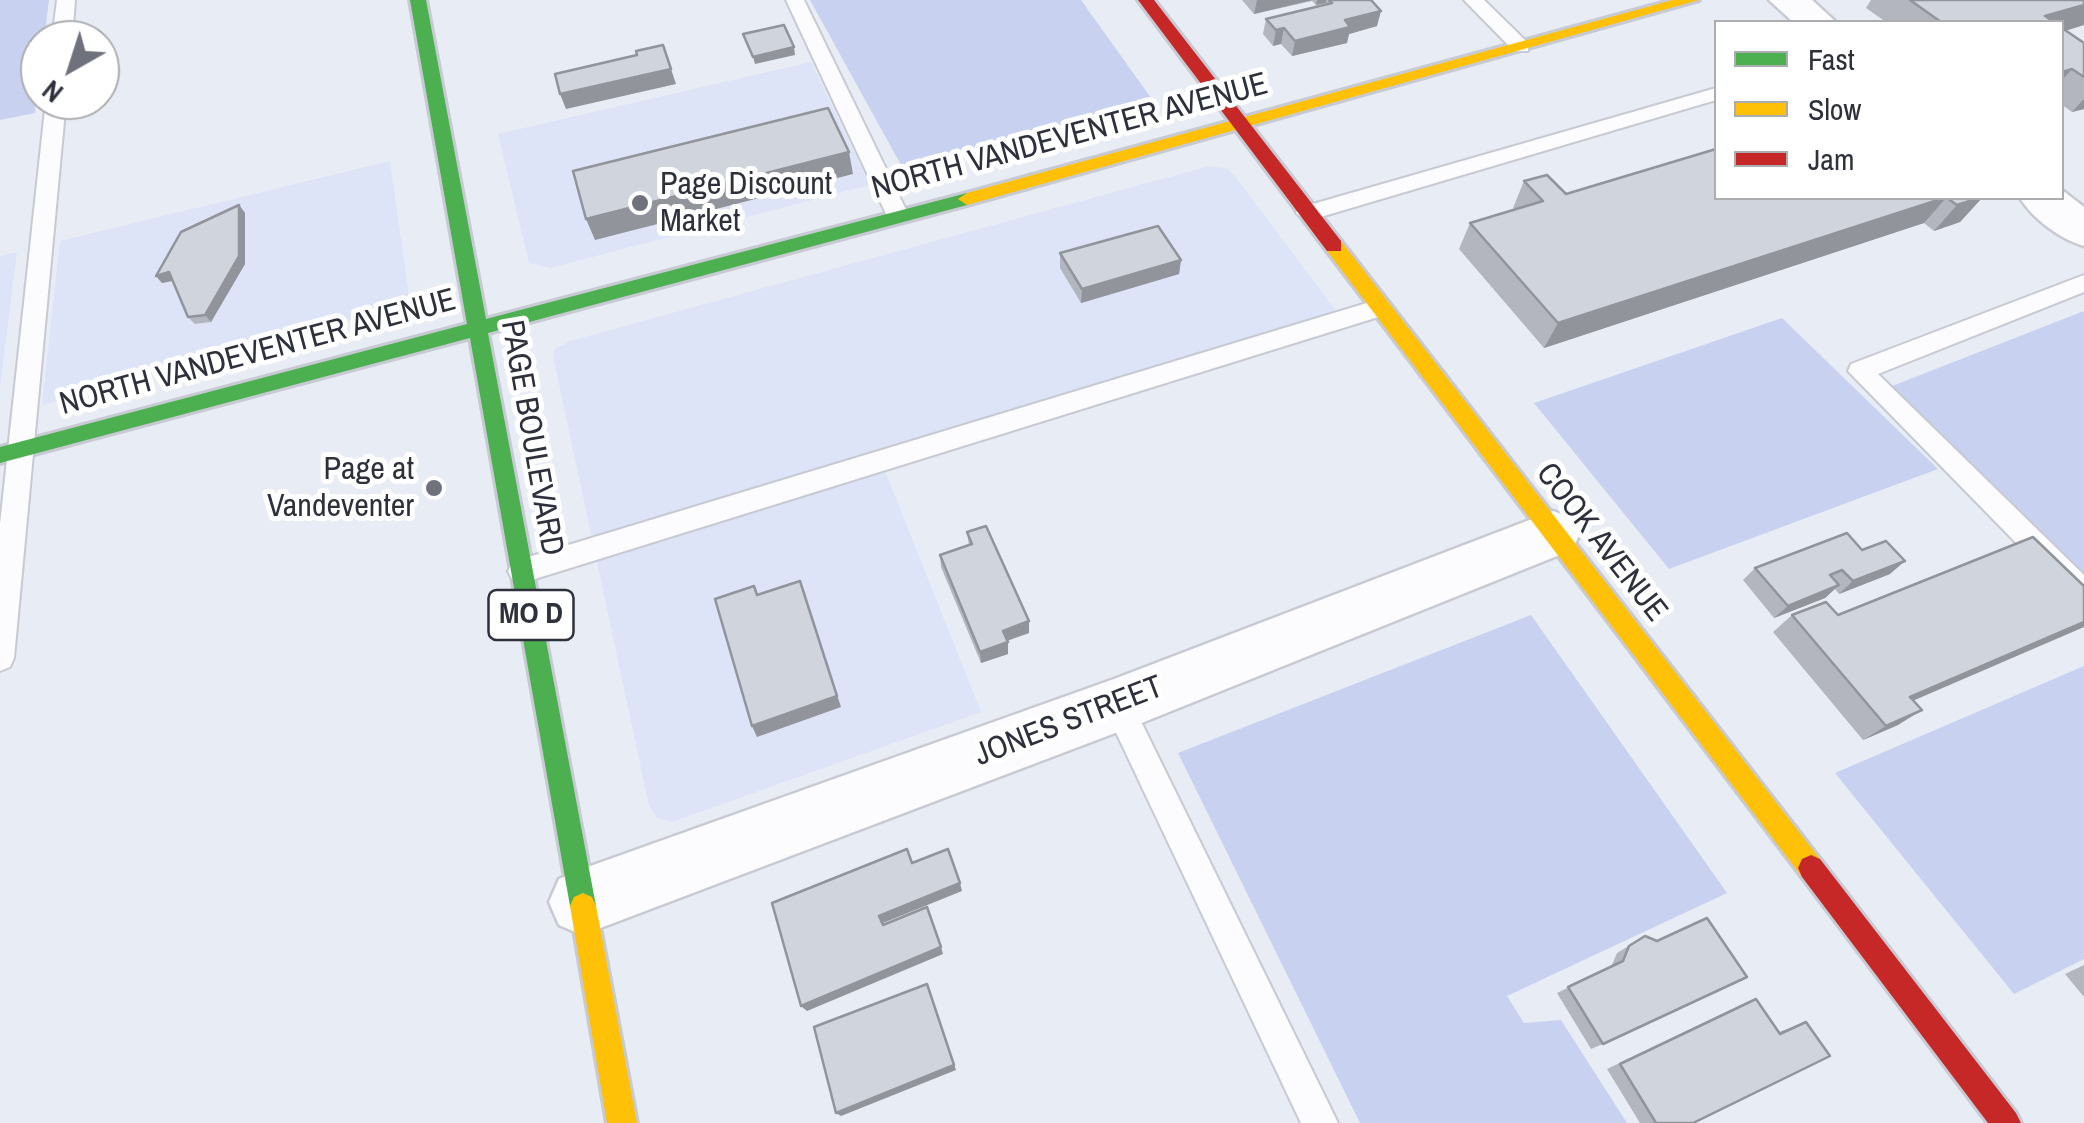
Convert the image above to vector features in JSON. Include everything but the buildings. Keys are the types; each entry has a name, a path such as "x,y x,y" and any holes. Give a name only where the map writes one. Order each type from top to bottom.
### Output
{"main road":[{"name":"PAGE BOULEVARD","path":"418,0 622,1123"},
{"name":"COOK AVENUE","path":"1146,0 2006,1123"},
{"name":"NORTH VANDEVENTER AVENUE","path":"10,452 1241,126 1691,0"}],"street":[{"path":"1788,0 1814,20"},
{"path":"2045,200 2082,226"},
{"name":"JONES STREET","path":"582,902 1118,705 1553,534"}],"lane":[{"path":"794,0 898,216"},
{"path":"1472,0 1521,47"},
{"path":"1307,213 1714,95"},
{"path":"0,658 10,452 53,120"},
{"path":"2084,283 1860,371 2084,592"},
{"path":"522,571 1380,308"},
{"path":"1118,705 1320,1123"}],"shaded area":[{"path":"0,0 49,0 46,20 20,20 20,116 0,120"},
{"path":"810,0 1081,0 1154,102 901,165"},
{"path":"811,62 870,185 550,268 529,263 498,134"},
{"path":"390,161 409,296 403,306 42,405 60,241"},
{"path":"1209,166 1228,169 1234,175 1337,312 879,456 981,712 672,822 657,818 649,806 553,356 555,349 570,341"},
{"path":"17,252 0,387 0,256"},
{"path":"2084,311 2084,577 1892,386"},
{"path":"1782,318 1938,469 1669,569 1534,403"},
{"path":"1531,615 1727,893 1507,996 1524,1023 1561,1020 1627,1123 1360,1123 1178,753"},
{"path":"2084,666 2084,959 2014,994 1835,773"}],"traffic: fast":[{"path":"418,0 583,906"},
{"path":"0,455 967,199"}],"traffic: slow":[{"path":"967,199 1691,0"},
{"path":"1334,246 1811,868"},
{"path":"583,906 622,1123"}],"traffic: jam":[{"path":"1146,0 1334,246"},
{"path":"1811,868 2006,1123"}],"place":[{"name":"Page Discount Market","path":"640,203"},
{"name":"Page at Vandeventer","path":"434,488"}]}
